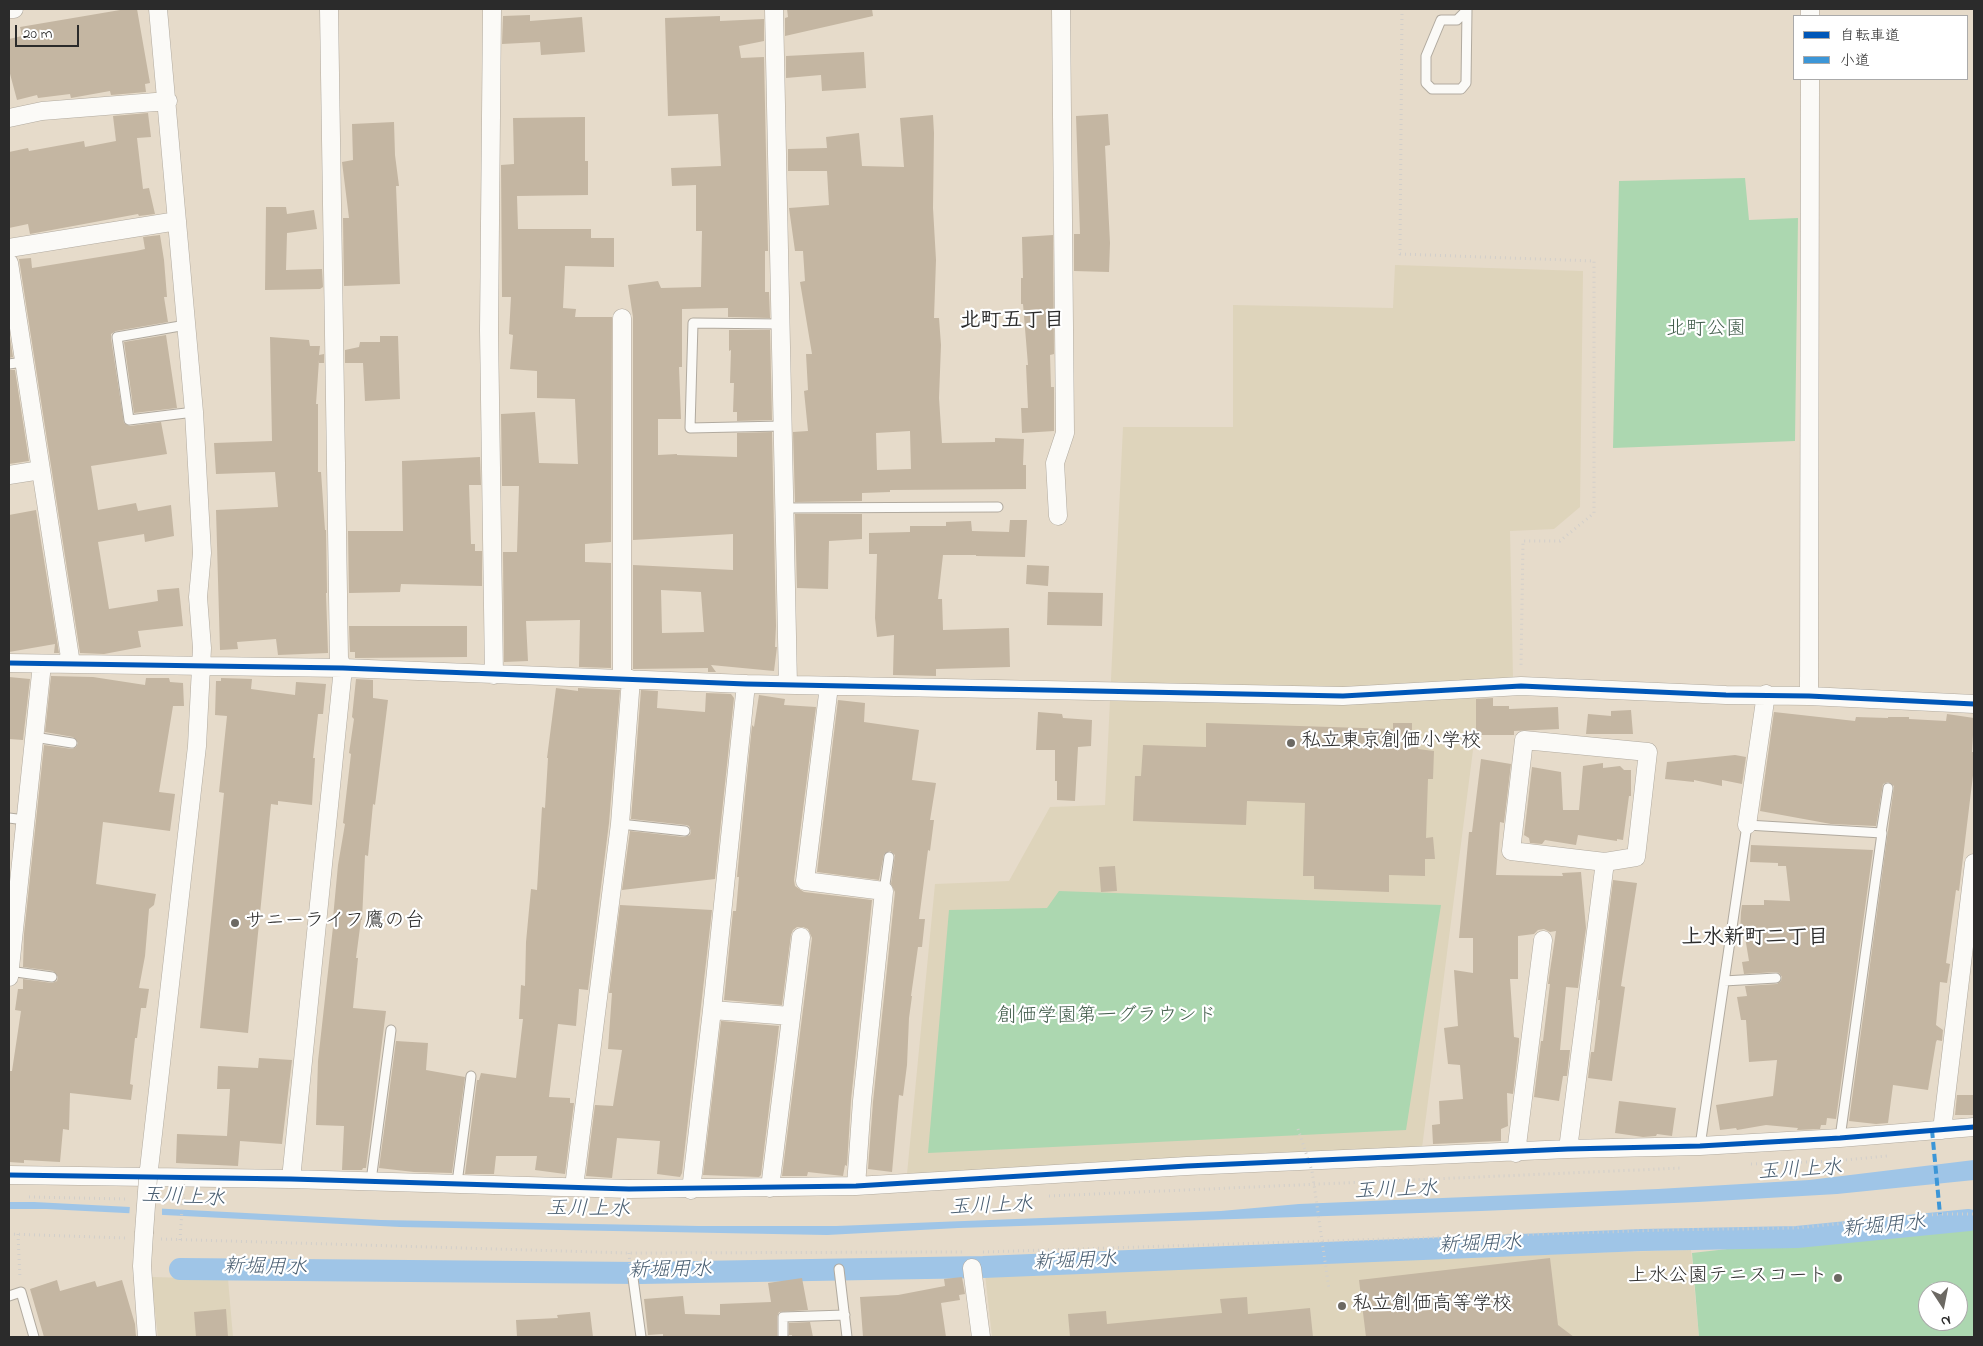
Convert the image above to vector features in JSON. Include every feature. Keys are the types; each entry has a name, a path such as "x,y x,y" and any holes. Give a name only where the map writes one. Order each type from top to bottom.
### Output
{"street":[{"path":"9,9 14,9"},
{"path":"147,1337 142,1266 148,1178 197,746 202,648 198,597 202,553 194,412 168,101 158,9"},
{"path":"291,1179 344,668 339,659 329,9"},
{"path":"492,9 489,330 494,675"},
{"path":"774,9 788,685"},
{"path":"1058,516 1054,463 1065,433 1061,9"},
{"path":"1809,696 1810,80"},
{"path":"9,118 42,111 168,101"},
{"path":"9,248 177,220"},
{"path":"9,263 16,363 41,470 71,664"},
{"path":"574,1187 620,824 627,679 622,318"},
{"path":"9,475 41,470"},
{"path":"9,663 201,664 746,684 1343,696 1521,686 1726,695 1766,694 1974,704"},
{"path":"9,978 17,819 34,737 42,664"},
{"path":"691,1190 746,684"},
{"path":"829,686 806,881 884,891 862,1101 856,1186"},
{"path":"1747,825 1766,694"},
{"path":"1524,740 1648,752 1636,857 1605,862 1511,851 1524,740"},
{"path":"1568,1149 1605,862"},
{"path":"1942,1130 1974,864"},
{"path":"770,1188 801,937"},
{"path":"1516,1153 1543,940"},
{"path":"712,1010 791,1016"},
{"path":"9,1175 291,1179 691,1190 856,1186 1187,1166 1516,1153 1568,1149 1700,1146 1840,1138 1974,1127"},
{"path":"972,1260 981,1337"}],"lane":[{"path":"1467,9 1466,83 1461,89 1432,89 1426,83 1426,56 1442,20 1457,20 1467,9"},
{"path":"780,324 693,323 690,428 782,426"},
{"path":"186,325 117,337 129,420 194,412"},
{"path":"784,508 998,507"},
{"path":"34,737 72,743"},
{"path":"1840,1138 1888,788"},
{"path":"620,824 685,831"},
{"path":"1700,1146 1747,825 1881,833"},
{"path":"884,891 889,857"},
{"path":"9,971 52,976"},
{"path":"1724,981 1776,978"},
{"path":"371,1181 391,1030"},
{"path":"457,1183 471,1076"},
{"path":"839,1269 847,1337"},
{"path":"633,1278 641,1337"},
{"path":"9,1296 21,1292 34,1337"},
{"path":"783,1337 783,1317 845,1315"}],"path":[{"path":"1402,9 1400,254 1594,261 1594,514 1560,541 1523,542 1521,686"},
{"path":"1298,1129 1312,1171 1329,1290"},
{"path":"180,1240 184,1178"},
{"path":"981,1252 1654,1230 1795,1228 1940,1214 1974,1214"},
{"path":"9,1234 144,1236 180,1240 629,1254 972,1260"},
{"path":"18,1234 21,1292"},
{"path":"629,1254 630,1264"}],"shaded area":[{"name":"私立東京創価小学校","path":"1395,265 1583,271 1580,507 1554,529 1510,531 1513,679 1482,680 1422,1148 907,1174 935,884 1009,881 1050,807 1105,805 1123,427 1233,427 1233,305 1393,308"},
{"name":"私立創価高等学校","path":"1691,1250 1699,1337 992,1337 985,1274 1014,1268"},
{"path":"151,1277 228,1279 233,1337 158,1337"}],"green space":[{"name":"北町公園","path":"1745,178 1749,220 1798,218 1795,441 1613,448 1619,181"},
{"name":"創価学園第一グラウンド","path":"1059,891 1441,905 1406,1130 928,1153 949,910 1047,908"},
{"name":"上水公園テニスコート","path":"1974,1221 1974,1337 1699,1337 1692,1253"}],"water":[{"path":"1974,1160 1974,1180 1837,1194 1481,1211 958,1228 827,1235 400,1227 46,1209 9,1209 9,1202 34,1202 381,1220 699,1226 836,1226 1221,1211 1299,1204 1658,1189 1809,1180"}],"pier":[{"path":"130,1205 162,1207 162,1219 129,1217"}],"building":[{"path":"126,9 137,9 150,83 145,84 146,92 111,95 110,91 71,98 70,94 38,98 37,95 17,100 9,70 9,39 22,36 20,27"},
{"path":"787,9 872,9 873,16 785,36 785,18 788,17"},
{"path":"530,15 530,21 582,17 585,52 541,55 540,42 502,44 503,16"},
{"path":"720,16 720,21 764,19 764,41 739,46 741,58 764,57 768,251 765,251 765,292 769,292 770,318 728,317 728,308 682,309 682,367 679,367 681,419 658,419 658,455 737,457 737,433 772,432 775,647 777,647 774,671 711,665 716,672 708,672 708,668 633,669 633,565 733,570 733,534 633,540 633,317 628,285 658,281 661,288 701,287 702,231 696,231 696,185 672,186 671,168 721,166 718,114 668,116 665,18","holes":["661,590 701,592 704,632 662,633"]},
{"path":"864,52 866,88 822,91 821,75 786,78 786,56"},
{"path":"148,113 151,137 137,138 143,189 149,188 155,214 139,216 138,214 30,234 28,224 9,228 9,152 28,148 29,151 84,141 85,147 116,141 113,116"},
{"path":"1108,114 1110,145 1105,146 1110,243 1109,272 1074,271 1074,234 1080,234 1076,116"},
{"path":"933,115 933,208 936,260 934,318 939,318 941,345 939,398 942,443 995,442 995,438 1024,439 1023,465 1026,465 1026,489 890,490 890,492 862,493 862,501 795,502 793,432 808,431 804,391 808,390 806,354 812,354 800,282 805,281 803,251 795,251 789,208 829,205 827,171 788,171 788,149 827,148 826,137 859,133 862,166 904,167 900,118","holes":["910,431 911,469 877,470 876,433"]},
{"path":"585,117 585,161 588,161 588,195 517,196 518,229 591,229 591,238 614,238 614,267 565,266 563,308 576,309 575,317 612,317 611,542 585,544 585,562 611,563 611,668 579,667 580,620 526,621 528,661 504,662 503,552 517,552 519,486 502,486 501,414 535,412 539,463 578,464 575,399 537,398 537,371 510,369 513,335 509,334 511,297 502,297 501,165 514,164 513,118"},
{"path":"394,122 395,155 399,186 396,186 400,284 344,286 343,218 349,218 342,162 353,160 352,124"},
{"path":"266,207 286,207 287,214 314,210 317,229 287,233 286,270 322,269 323,287 320,289 265,290"},
{"path":"160,235 167,297 164,297 168,322 116,331 111,334 111,338 124,423 130,426 161,422 167,454 91,466 98,510 136,503 138,511 171,505 174,536 145,542 144,534 98,542 109,609 158,601 157,590 179,588 183,626 138,631 141,647 104,654 80,653 19,259 31,258 32,268 136,251 145,249 143,237"},
{"path":"1053,235 1054,354 1050,355 1051,387 1054,387 1054,431 1022,433 1021,408 1028,408 1026,365 1028,365 1023,304 1021,304 1021,278 1023,278 1022,237"},
{"path":"729,330 770,330 772,420 737,421 737,412 733,412 734,383 730,383 731,350 729,351"},
{"path":"9,331 13,357 9,358"},
{"path":"166,335 177,408 134,413 124,342"},
{"path":"380,336 398,336 400,399 365,401 363,363 345,363 345,350 359,347 360,342 380,342"},
{"path":"270,337 309,340 310,346 320,346 319,355 324,354 324,363 319,363 319,360 316,404 318,404 318,472 321,472 326,530 328,653 278,655 276,639 237,642 238,649 220,650 216,510 278,507 275,472 216,474 214,443 272,441"},
{"path":"9,370 15,370 29,461 9,464"},
{"path":"480,457 481,485 469,485 471,544 475,544 475,551 482,551 482,586 401,584 400,592 349,593 348,531 403,531 402,461"},
{"path":"36,510 59,653 54,653 55,644 9,652 9,515"},
{"path":"795,514 862,514 862,539 829,541 828,589 797,588"},
{"path":"1010,520 1027,520 1025,557 943,555 938,599 942,599 943,630 1009,628 1010,667 936,669 936,676 893,675 894,635 877,637 875,618 877,554 869,554 869,533 910,532 910,526 946,526 946,522 971,521 972,531 1009,532"},
{"path":"1027,565 1049,566 1048,586 1026,584"},
{"path":"1048,592 1103,593 1102,626 1047,625"},
{"path":"349,626 467,626 467,657 355,658 355,652 350,652"},
{"path":"51,676 93,677 145,685 146,678 169,678 170,682 183,683 184,706 173,706 159,792 175,794 170,831 103,822 96,884 156,894 154,905 149,909 145,956 139,988 149,989 146,1008 141,1008 137,1038 135,1038 130,1084 133,1085 131,1100 70,1093 69,1130 63,1129 60,1162 24,1160 24,1163 9,1162 10,1071 12,1071 21,1011 15,1010 18,989 23,989 23,979 52,983 57,981 58,977 53,971 23,967 24,934 44,745 72,749 78,743 73,737 45,732"},
{"path":"9,677 30,679 23,740 9,739"},
{"path":"221,678 252,679 251,689 295,695 296,682 326,684 323,714 318,714 313,758 315,758 312,805 278,801 278,805 271,804 248,1033 200,1028 224,793 219,792 227,716 215,715 216,681 221,681"},
{"path":"356,679 373,680 373,698 388,700 375,805 373,804 368,856 365,855 362,920 356,958 358,958 353,1008 386,1011 366,1168 362,1170 342,1170 344,1126 316,1125 318,1061 338,865 345,824 343,823 351,754 349,753 354,719 352,717"},
{"path":"556,688 578,691 578,688 620,690 609,823 588,990 579,989 576,1026 558,1024 549,1097 570,1098 570,1103 574,1103 565,1174 535,1170 537,1156 496,1156 494,1174 465,1174 477,1080 479,1080 481,1073 516,1078 523,1019 519,1019 521,985 525,986 526,942 531,889 537,890 542,807 545,808 547,758"},
{"path":"641,690 658,691 657,708 705,712 706,693 731,694 734,698 715,879 622,890 630,831 684,837 690,835 691,831 689,826 686,825 631,819"},
{"path":"759,695 785,699 784,705 816,707 794,880 795,886 804,892 872,900 851,1100 847,1166 845,1165 843,1176 808,1172 807,1176 782,1176 812,938 808,929 797,927 791,935 782,1005 724,1000 733,911 736,911 739,877 737,877 752,725 754,727"},
{"path":"1493,698 1493,706 1509,706 1509,709 1558,707 1559,729 1514,731 1514,735 1476,735 1476,699"},
{"path":"838,700 865,703 864,722 919,730 912,780 936,783 930,820 934,820 919,919 925,919 922,947 918,947 911,996 907,1065 903,1096 899,1095 892,1172 868,1169 873,1102 895,892 891,884 895,855 890,851 884,854 879,880 817,872"},
{"path":"1631,710 1633,734 1586,734 1588,714 1611,716 1611,711"},
{"path":"1038,712 1062,714 1063,718 1092,720 1091,746 1078,747 1075,801 1057,800 1055,750 1036,750"},
{"path":"1774,712 1855,721 1856,717 1909,717 1909,719 1946,721 1947,714 1974,718 1972,752 1974,752 1974,767 1959,891 1956,890 1946,963 1950,964 1947,983 1940,982 1936,1025 1943,1030 1942,1041 1937,1040 1936,1042 1928,1090 1893,1085 1888,1123 1876,1124 1849,1121 1894,786 1888,782 1883,784 1876,826 1831,824 1760,811"},
{"path":"1206,723 1393,729 1393,723 1412,723 1412,730 1420,730 1418,749 1434,751 1433,779 1428,779 1426,838 1433,837 1435,859 1425,859 1425,876 1389,875 1389,892 1314,889 1314,876 1303,876 1305,803 1247,801 1246,825 1133,821 1135,776 1141,776 1143,745 1206,747"},
{"path":"1735,755 1746,757 1742,784 1722,780 1722,786 1694,780 1694,782 1665,779 1667,762"},
{"path":"1481,759 1511,764 1504,823 1500,822 1496,875 1563,876 1562,873 1581,872 1586,928 1578,988 1566,987 1560,1050 1570,1050 1567,1076 1563,1076 1559,1101 1534,1097 1541,1041 1543,1041 1550,984 1548,984 1556,931 1550,932 1544,929 1538,930 1534,934 1518,936 1518,979 1510,979 1514,1037 1519,1038 1519,1042 1513,1094 1507,1093 1508,1126 1501,1129 1501,1141 1433,1144 1432,1125 1440,1124 1439,1101 1463,1099 1460,1065 1448,1064 1444,1028 1458,1026 1454,970 1473,973 1473,938 1459,938 1469,832 1472,832"},
{"path":"1603,763 1603,768 1620,766 1624,770 1631,770 1631,796 1629,796 1623,840 1617,839 1617,841 1578,835 1576,845 1545,840 1542,844 1530,843 1529,838 1524,835 1532,767 1561,772 1563,810 1579,810 1583,766"},
{"path":"1751,845 1873,850 1836,1119 1827,1118 1826,1125 1821,1125 1820,1129 1797,1130 1798,1128 1766,1125 1737,1130 1736,1128 1720,1130 1716,1105 1773,1096 1777,1060 1749,1062 1746,1020 1741,1020 1737,997 1747,996 1745,986 1777,984 1781,981 1782,977 1776,972 1744,974 1742,962 1749,961 1744,931 1740,931 1742,905 1764,905 1764,900 1790,901 1786,866 1778,866 1778,863 1750,862"},
{"path":"1115,866 1117,891 1101,892 1099,867"},
{"path":"1613,880 1637,883 1621,986 1625,987 1612,1081 1588,1078 1591,1052 1594,1052 1600,1000 1598,1000"},
{"path":"620,905 712,910 682,1173 680,1177 657,1174 660,1141 617,1138 612,1178 586,1176 595,1105 613,1106 622,1050 608,1049 612,993 609,993"},
{"path":"721,1021 779,1026 761,1175 759,1177 703,1175"},
{"path":"396,1041 428,1043 426,1070 465,1077 452,1173 414,1172 379,1168"},
{"path":"259,1058 292,1060 282,1144 240,1141 238,1166 176,1163 177,1134 227,1136 230,1089 217,1089 218,1066 258,1068"},
{"path":"1957,1095 1974,1095 1974,1115 1955,1115"},
{"path":"1619,1101 1676,1108 1672,1136 1657,1134 1656,1136 1643,1137 1615,1133"},
{"path":"1550,1258 1558,1325 1574,1337 1366,1337 1359,1280"},
{"path":"962,1277 965,1294 959,1295 960,1300 941,1303 946,1337 863,1337 860,1297 898,1295 945,1286 944,1279"},
{"path":"802,1278 808,1310 779,1312 777,1317 777,1336 663,1337 663,1334 648,1335 644,1299 683,1296 685,1314 720,1315 720,1304 771,1302 768,1283"},
{"path":"57,1280 60,1291 95,1281 97,1287 122,1280 135,1324 136,1337 44,1337 30,1289"},
{"path":"1247,1297 1248,1314 1310,1308 1313,1337 1070,1337 1068,1314 1106,1311 1107,1324 1222,1313 1220,1299"},
{"path":"226,1309 228,1337 196,1337 194,1312"},
{"path":"590,1312 593,1337 517,1337 516,1320 558,1318 557,1315"},
{"path":"810,1322 813,1337 792,1337 792,1335 789,1335 789,1323"}],"waterway":[{"name":"新堀用水","path":"180,1269 640,1273 983,1267 1642,1240 1797,1237 1969,1220"}],"marked path":[{"path":"1932,1130 1940,1214"}],"cycle path":[{"path":"9,663 343,668 746,684 1343,696 1521,686 1974,704"},
{"path":"9,1175 291,1179 629,1189 856,1186 1187,1166 1568,1149 1700,1146 1840,1138 1974,1127"}],"place":[{"name":"私立東京創価小学校","path":"1291,743"},
{"name":"サニーライフ鷹の台","path":"235,923"},
{"name":"上水公園テニスコート","path":"1838,1278"},
{"name":"私立創価高等学校","path":"1342,1306"}],"district":[{"name":"北町五丁目","path":"1012,323"},
{"name":"上水新町二丁目","path":"1755,940"}],"water label":[{"name":"玉川上水","path":"1800,1172"},
{"name":"玉川上水","path":"1396,1192"},
{"name":"玉川上水","path":"183,1199"},
{"name":"玉川上水","path":"991,1208"},
{"name":"玉川上水","path":"588,1211"}]}
